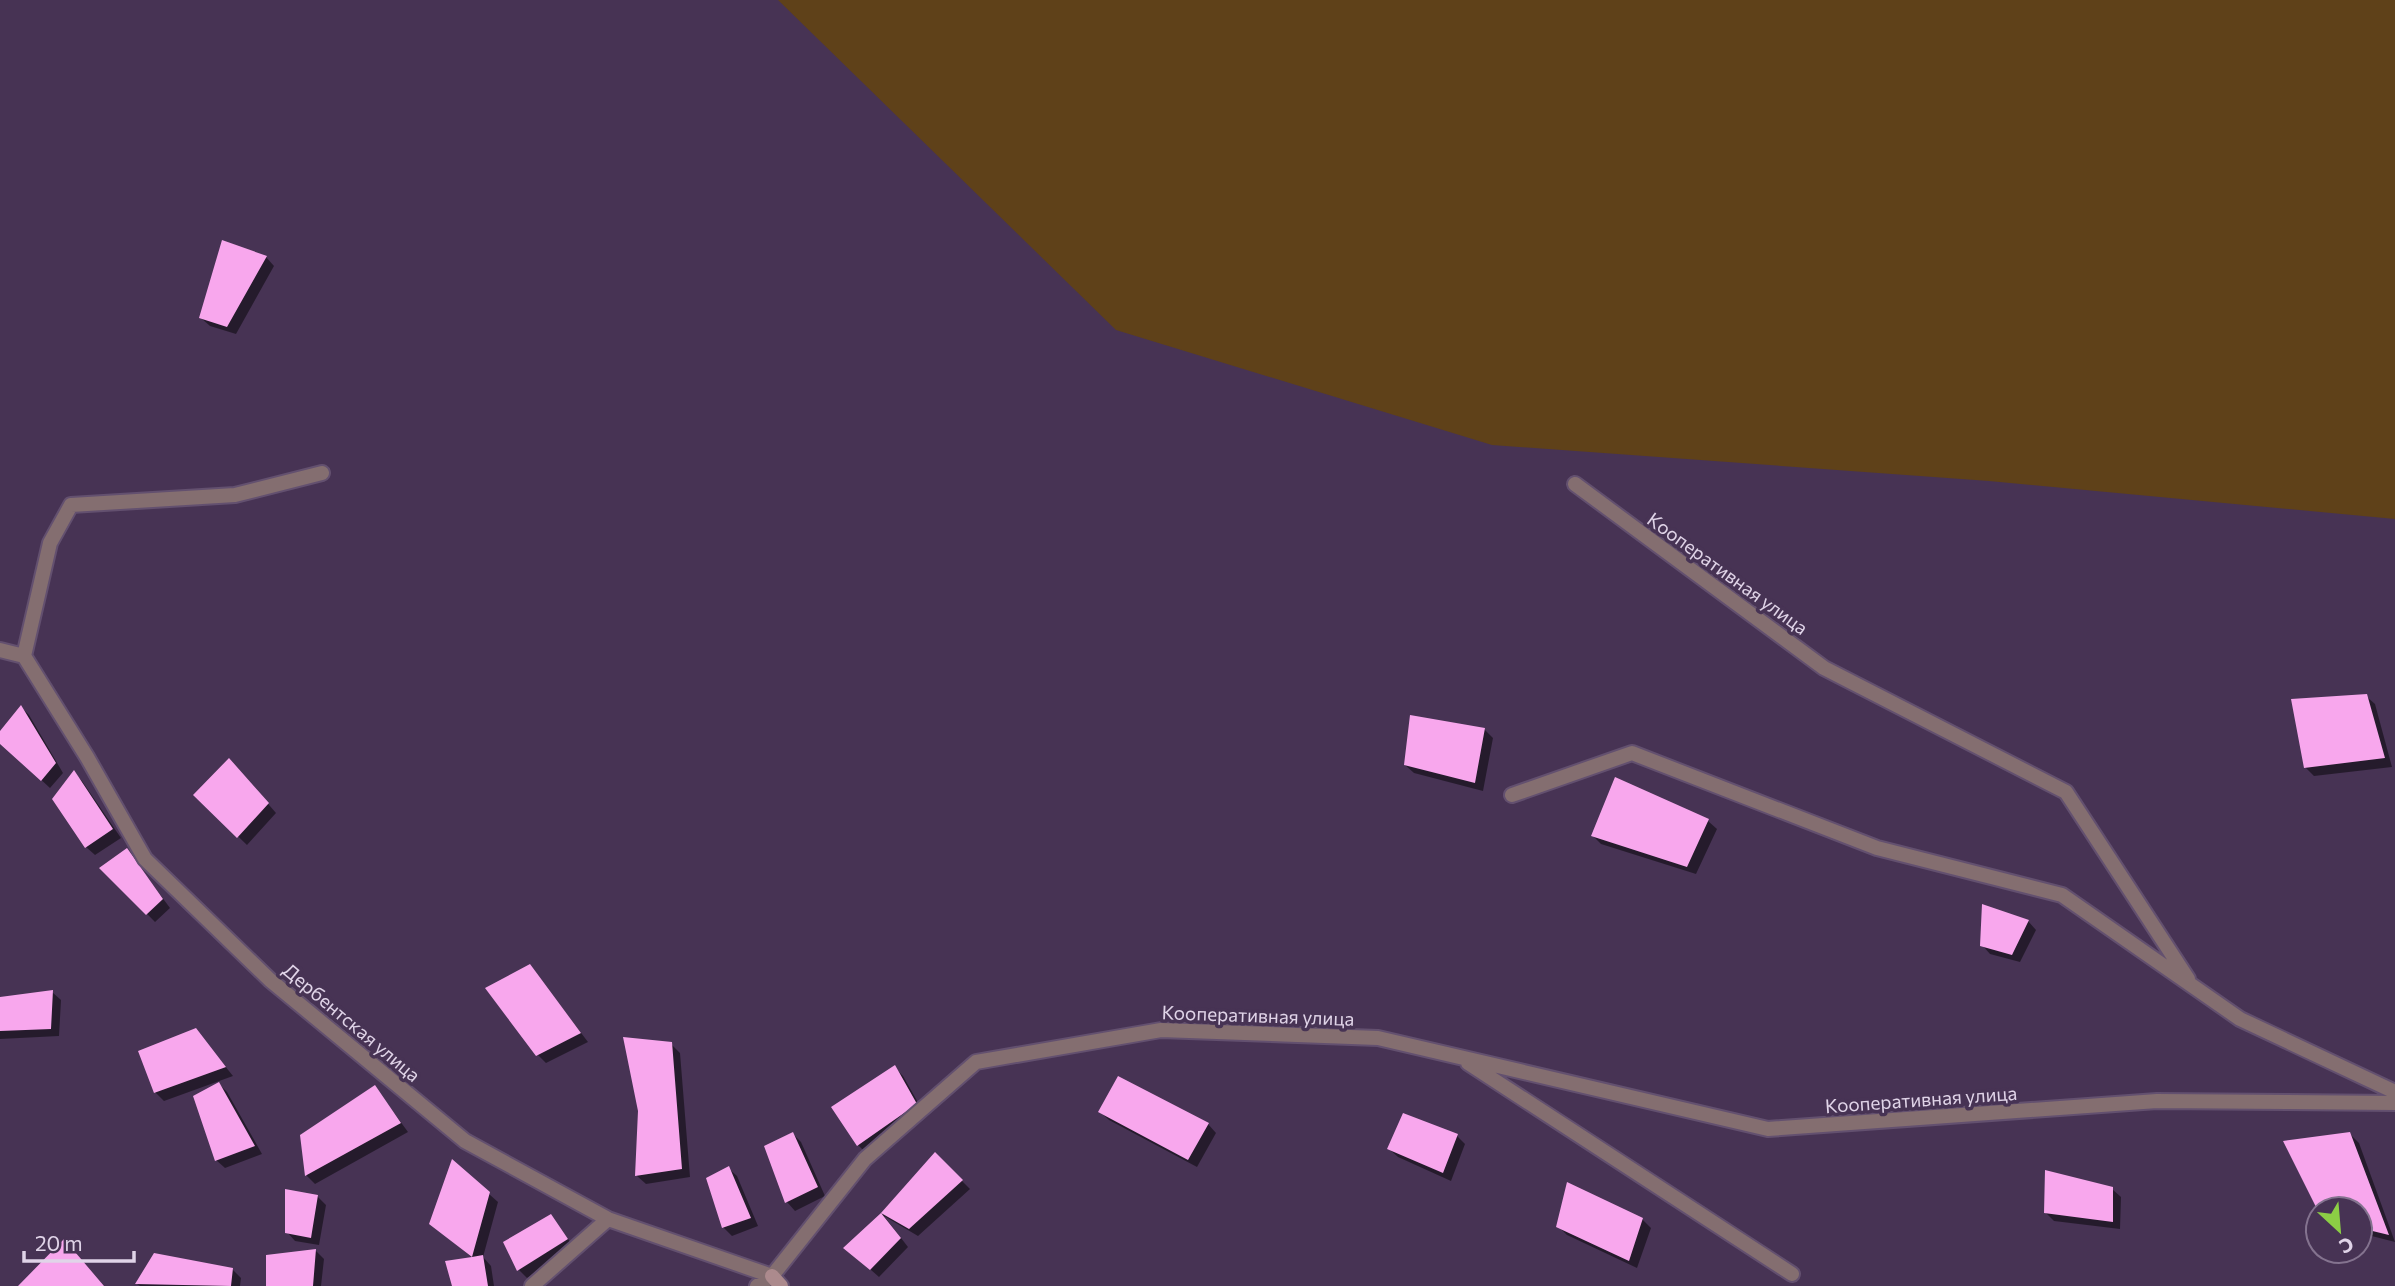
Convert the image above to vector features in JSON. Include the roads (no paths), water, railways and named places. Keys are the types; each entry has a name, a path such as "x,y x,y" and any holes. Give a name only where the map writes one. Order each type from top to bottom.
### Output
{"street":[{"path":"0,650 24,656 50,543 71,505 235,495 322,473"},
{"name":"Кооперативная улица","path":"1575,484 1824,668 2066,792 2192,986"},
{"name":"Дербентская улица","path":"24,656 145,859 260,971 465,1141 607,1219 776,1281"},
{"name":"Кооперативная улица","path":"1512,795 1632,753 1877,848 2062,895 2240,1019 2395,1092"},
{"name":"Кооперативная улица","path":"757,1286 776,1281 865,1159 976,1062 1161,1030 1378,1038 1768,1129 2157,1101 2395,1103"},
{"name":"Кооперативная улица","path":"1458,1057 1793,1274"},
{"path":"532,1286 607,1219"}]}
